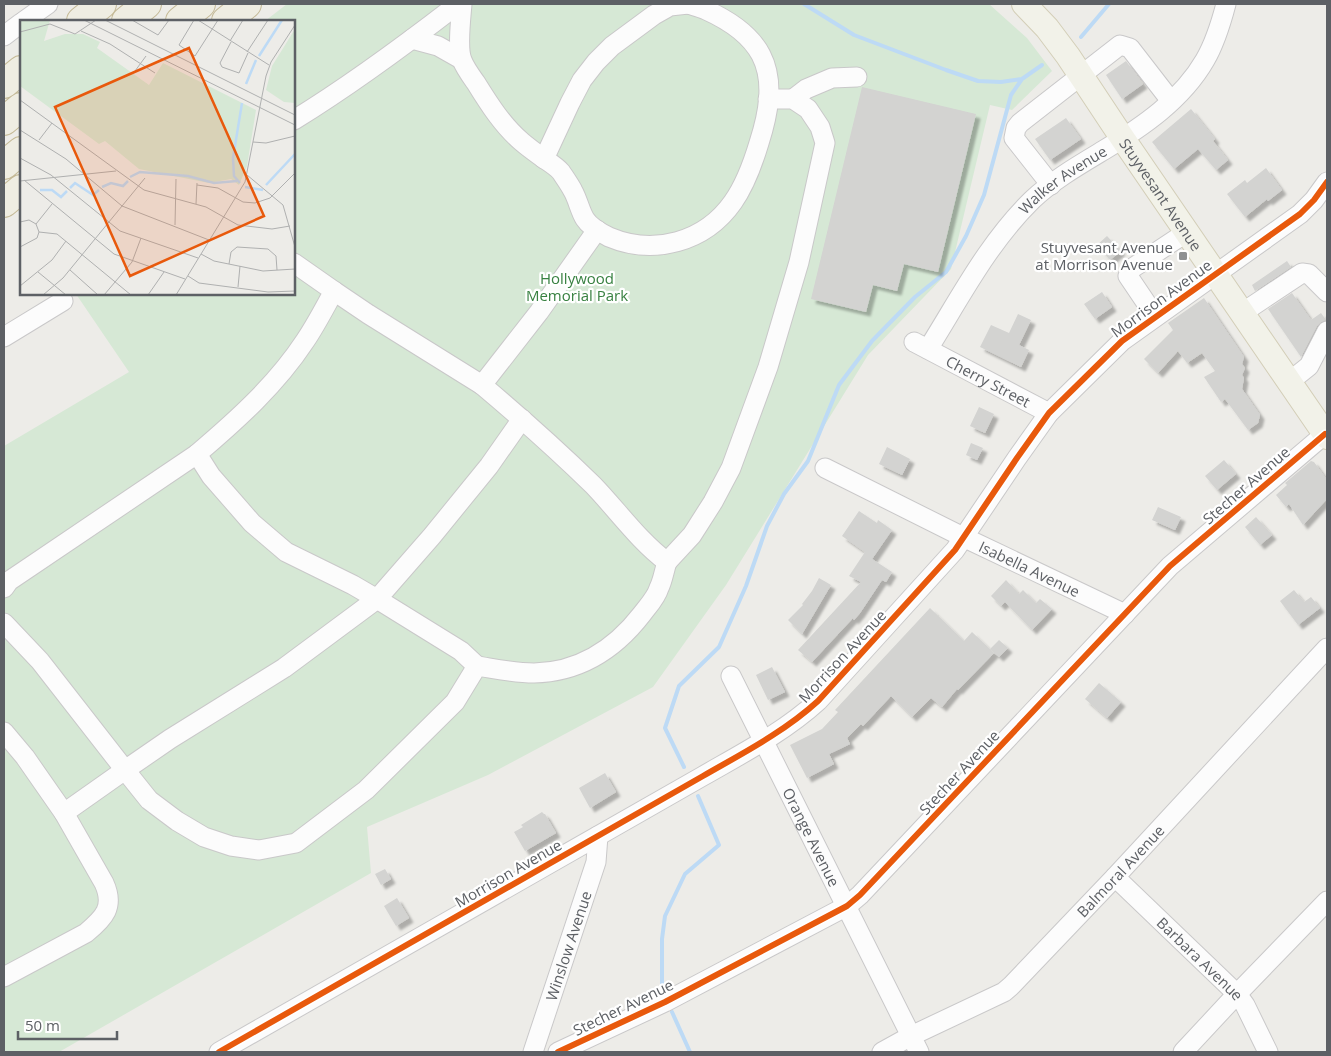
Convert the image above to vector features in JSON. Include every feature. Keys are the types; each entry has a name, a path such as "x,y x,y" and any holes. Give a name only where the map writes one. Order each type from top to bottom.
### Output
{"highway":[{"path":"82,20 102,4"},
{"path":"127,20 147,4"},
{"path":"181,20 201,4"},
{"path":"227,20 247,4"},
{"path":"4,84 20,71"},
{"path":"4,121 20,108"},
{"path":"4,165 20,151"},
{"path":"4,203 20,189"}],"main road":[{"name":"Stuyvesant Avenue","path":"1024,4 1047,28 1068,56 1326,436"}],"street":[{"path":"26,20 48,4"},
{"path":"295,119 326,100 458,4"},
{"path":"462,4 460,31 461,59 488,104 505,125 522,141 544,159 560,171 573,192 586,221 610,237 628,243 646,246 667,245 684,240 704,230 721,217 734,201 747,176 765,124 768,76 760,54 749,39 731,23 705,9 688,4 670,6 612,46 596,62 582,80 544,159"},
{"name":"Walker Avenue","path":"921,346 999,236 1033,199 1081,165 1123,139 1178,96 1204,61 1214,42 1226,4"},
{"path":"4,36 20,24"},
{"path":"412,39 438,46 461,59"},
{"path":"1051,185 1014,138 1016,128 1120,45 1130,48 1171,101"},
{"path":"793,99 806,89 832,78 857,78"},
{"path":"197,454 211,476 252,523 286,552 377,599 461,651 477,666 534,673 571,667 589,660 616,643 638,620 659,590 667,562 692,535 713,502 731,468 768,368 799,262 825,143 820,127 808,108 793,99 768,99"},
{"name":"Morrison Avenue","path":"219,1052 764,741 804,715 955,550 1049,414 1122,340 1300,214 1314,200 1327,182"},
{"path":"482,385 539,312 597,230"},
{"path":"1155,316 1128,276 1135,267 1187,232"},
{"path":"295,264 368,314 482,385 522,419 594,486 652,551 667,562"},
{"path":"1242,313 1302,274 1309,274 1327,292"},
{"path":"4,588 9,581 197,454 237,420 278,377 305,341 334,291"},
{"path":"4,337 63,301"},
{"path":"1289,382 1309,366 1327,331"},
{"name":"Cherry Street","path":"921,346 1049,414"},
{"path":"64,813 170,739 284,668 377,599 489,466 522,419"},
{"name":"Stecher Avenue","path":"558,1052 665,1002 847,906 860,895 1170,566 1326,436"},
{"name":"Isabella Avenue","path":"825,468 963,537 1125,614"},
{"path":"4,623 40,661 149,800 177,821 204,837 231,846 259,850 296,843 366,790 455,702 477,666"},
{"name":"Balmoral Avenue","path":"882,1052 915,1044 1004,992 1011,986 1327,648"},
{"name":"Orange Avenue","path":"730,676 915,1044"},
{"path":"4,732 64,813 108,891 108,908 96,925 86,933 4,977"},
{"name":"Winslow Avenue","path":"533,1052 596,862 598,836"},
{"name":"Barbara Avenue","path":"1115,876 1237,994 1245,1005 1268,1052"},
{"path":"1183,1052 1327,901"}],"green space":[{"name":"Hollywood Memorial Park","path":"287,4 989,4 1027,38 1052,71 1012,110 990,105 951,269 868,355 726,585 653,687 488,775 367,827 371,873 59,1052 4,1052 4,446 129,372 77,295 295,295 295,20 266,20"}],"building":[{"path":"1126,61 1143,84 1122,99 1106,75"},
{"path":"862,87 976,114 938,272 904,264 897,291 873,285 866,312 811,299"},
{"path":"1191,109 1215,139 1213,141 1228,160 1216,170 1198,149 1174,169 1152,142"},
{"path":"1066,118 1081,139 1050,160 1035,139"},
{"path":"1266,168 1282,190 1268,201 1267,199 1245,217 1227,194 1245,180 1247,183"},
{"path":"1107,236 1121,251 1110,260 1097,245"},
{"path":"1287,261 1291,267 1255,291 1252,285"},
{"path":"1102,292 1112,307 1095,319 1084,304"},
{"path":"1292,293 1311,320 1321,313 1326,320 1317,326 1301,357 1268,309"},
{"path":"1204,298 1244,357 1242,364 1245,368 1242,375 1244,378 1242,389 1260,415 1258,423 1248,430 1225,399 1221,402 1204,377 1215,371 1202,353 1187,363 1178,351 1158,373 1144,359 1173,330 1168,323"},
{"path":"1018,314 1031,320 1019,345 1029,350 1021,367 980,347 991,325 1009,333"},
{"path":"979,407 994,414 985,433 970,426"},
{"path":"971,443 983,448 977,460 966,455"},
{"path":"887,447 910,459 902,475 879,464"},
{"path":"1224,460 1236,474 1217,490 1205,476"},
{"path":"1311,461 1314,462 1327,480 1327,499 1303,525 1289,504 1286,507 1276,495 1287,485 1285,483"},
{"path":"1158,507 1181,517 1175,530 1152,520"},
{"path":"859,511 877,523 878,520 892,530 872,559 892,572 886,582 882,580 854,620 853,618 812,662 798,650 861,582 849,576 865,552 842,536"},
{"path":"1256,517 1272,535 1260,545 1245,527"},
{"path":"819,578 831,585 802,634 788,620 803,605"},
{"path":"1006,580 1019,594 1023,590 1036,603 1040,599 1052,609 1032,630 1005,602 1001,606 991,596"},
{"path":"1294,590 1304,602 1311,597 1320,608 1298,625 1280,601"},
{"path":"930,608 964,641 972,632 994,653 957,689 942,707 931,698 912,717 891,696 863,726 861,724 847,738 850,744 829,754 834,764 807,778 790,745 822,729 838,712 835,710"},
{"path":"999,640 1008,648 999,657 990,649"},
{"path":"772,667 785,692 768,700 756,675"},
{"path":"1099,683 1121,702 1107,718 1085,699"},
{"path":"605,773 616,792 590,808 579,788"},
{"path":"542,812 556,833 525,851 514,832 523,827 521,825"},
{"path":"385,869 391,879 381,885 375,874"},
{"path":"397,898 409,918 396,926 384,906"}],"waterway":[{"path":"804,4 854,35 978,81 1001,82 1022,79 1042,65"},
{"path":"1081,37 1109,4"},
{"path":"684,767 665,728 679,686 719,647 746,586 767,526 784,494 808,461 839,385 872,341 915,297 946,272 966,236 984,195 1011,95 1022,79"},
{"path":"662,984 662,939 665,916 685,874 719,845 698,796"},
{"path":"672,1012 690,1052"}],"cycle path":[{"path":"219,1052 748,750 791,723 818,701 955,550 1049,413 1122,341 1300,214 1314,200 1327,182"},
{"path":"558,1052 665,1002 847,906 860,895 1170,566 1325,434"}],"place":[{"name":"Stuyvesant Avenue at Morrison Avenue","path":"1183,256"}]}
